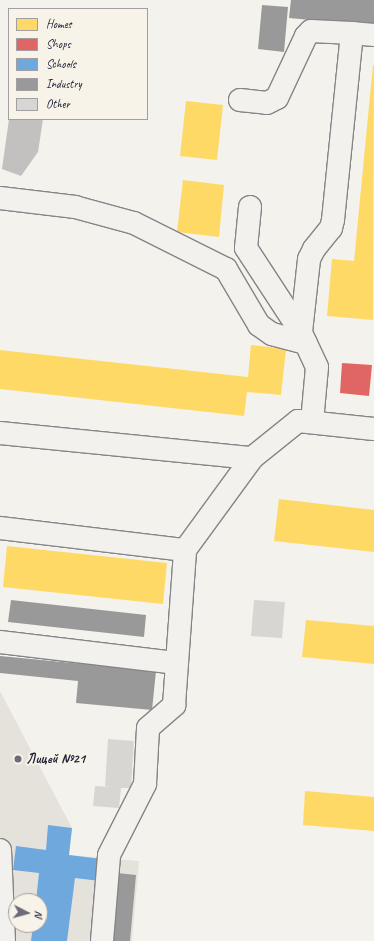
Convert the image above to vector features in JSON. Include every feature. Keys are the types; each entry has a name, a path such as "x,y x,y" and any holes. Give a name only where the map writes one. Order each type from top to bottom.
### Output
{"lane":[{"path":"240,100 267,103 277,98 306,36 311,31 374,35"},
{"path":"304,337 311,253 327,234 333,220 352,34"},
{"path":"0,198 74,207 134,223 226,269 259,325 272,334 304,337"},
{"path":"250,207 246,248 304,337 317,368 312,422"},
{"path":"102,941 109,855 145,784 148,728 174,705 185,550 252,458 298,421 374,429"},
{"path":"0,433 252,458"},
{"path":"0,528 185,550"},
{"path":"0,642 177,663"},
{"path":"0,850 4,941"}],"shaded area":[{"path":"9,120 43,120 38,152 21,176 2,169"},
{"name":"Лицей №21","path":"0,691 72,828 69,855 139,861 132,941 0,941"}],"building: Homes":[{"path":"373,65 373,320 327,316 332,259 354,261"},
{"path":"186,101 223,105 217,160 180,156"},
{"path":"183,180 224,185 219,237 177,232"},
{"path":"251,345 286,349 281,395 247,392 244,416 0,389 0,350 248,377"},
{"path":"279,499 374,510 374,552 274,541"},
{"path":"7,546 167,563 163,604 3,587"},
{"path":"306,620 374,626 374,664 302,657"},
{"path":"305,791 374,797 374,831 303,825"}],"building: Shops":[{"path":"342,363 372,365 369,396 340,393"}],"building: Schools":[{"path":"48,825 72,828 69,855 102,859 100,881 75,878 67,941 31,941 32,933 48,933 48,893 37,893 39,873 13,870 16,846 46,850"}],"building: Industry":[{"path":"291,0 374,0 374,26 289,18"},
{"path":"262,5 288,7 284,52 258,49"},
{"path":"11,600 146,615 144,637 8,622"},
{"path":"0,656 156,671 152,710 76,703 78,681 0,673"},
{"path":"117,873 136,875 130,941 110,941"}],"building: Other":[{"path":"254,600 285,602 282,638 251,636"},
{"path":"108,739 134,741 131,788 121,788 119,808 93,806 95,786 112,787 105,786"}],"place":[{"name":"Лицей №21","path":"18,759"}]}
